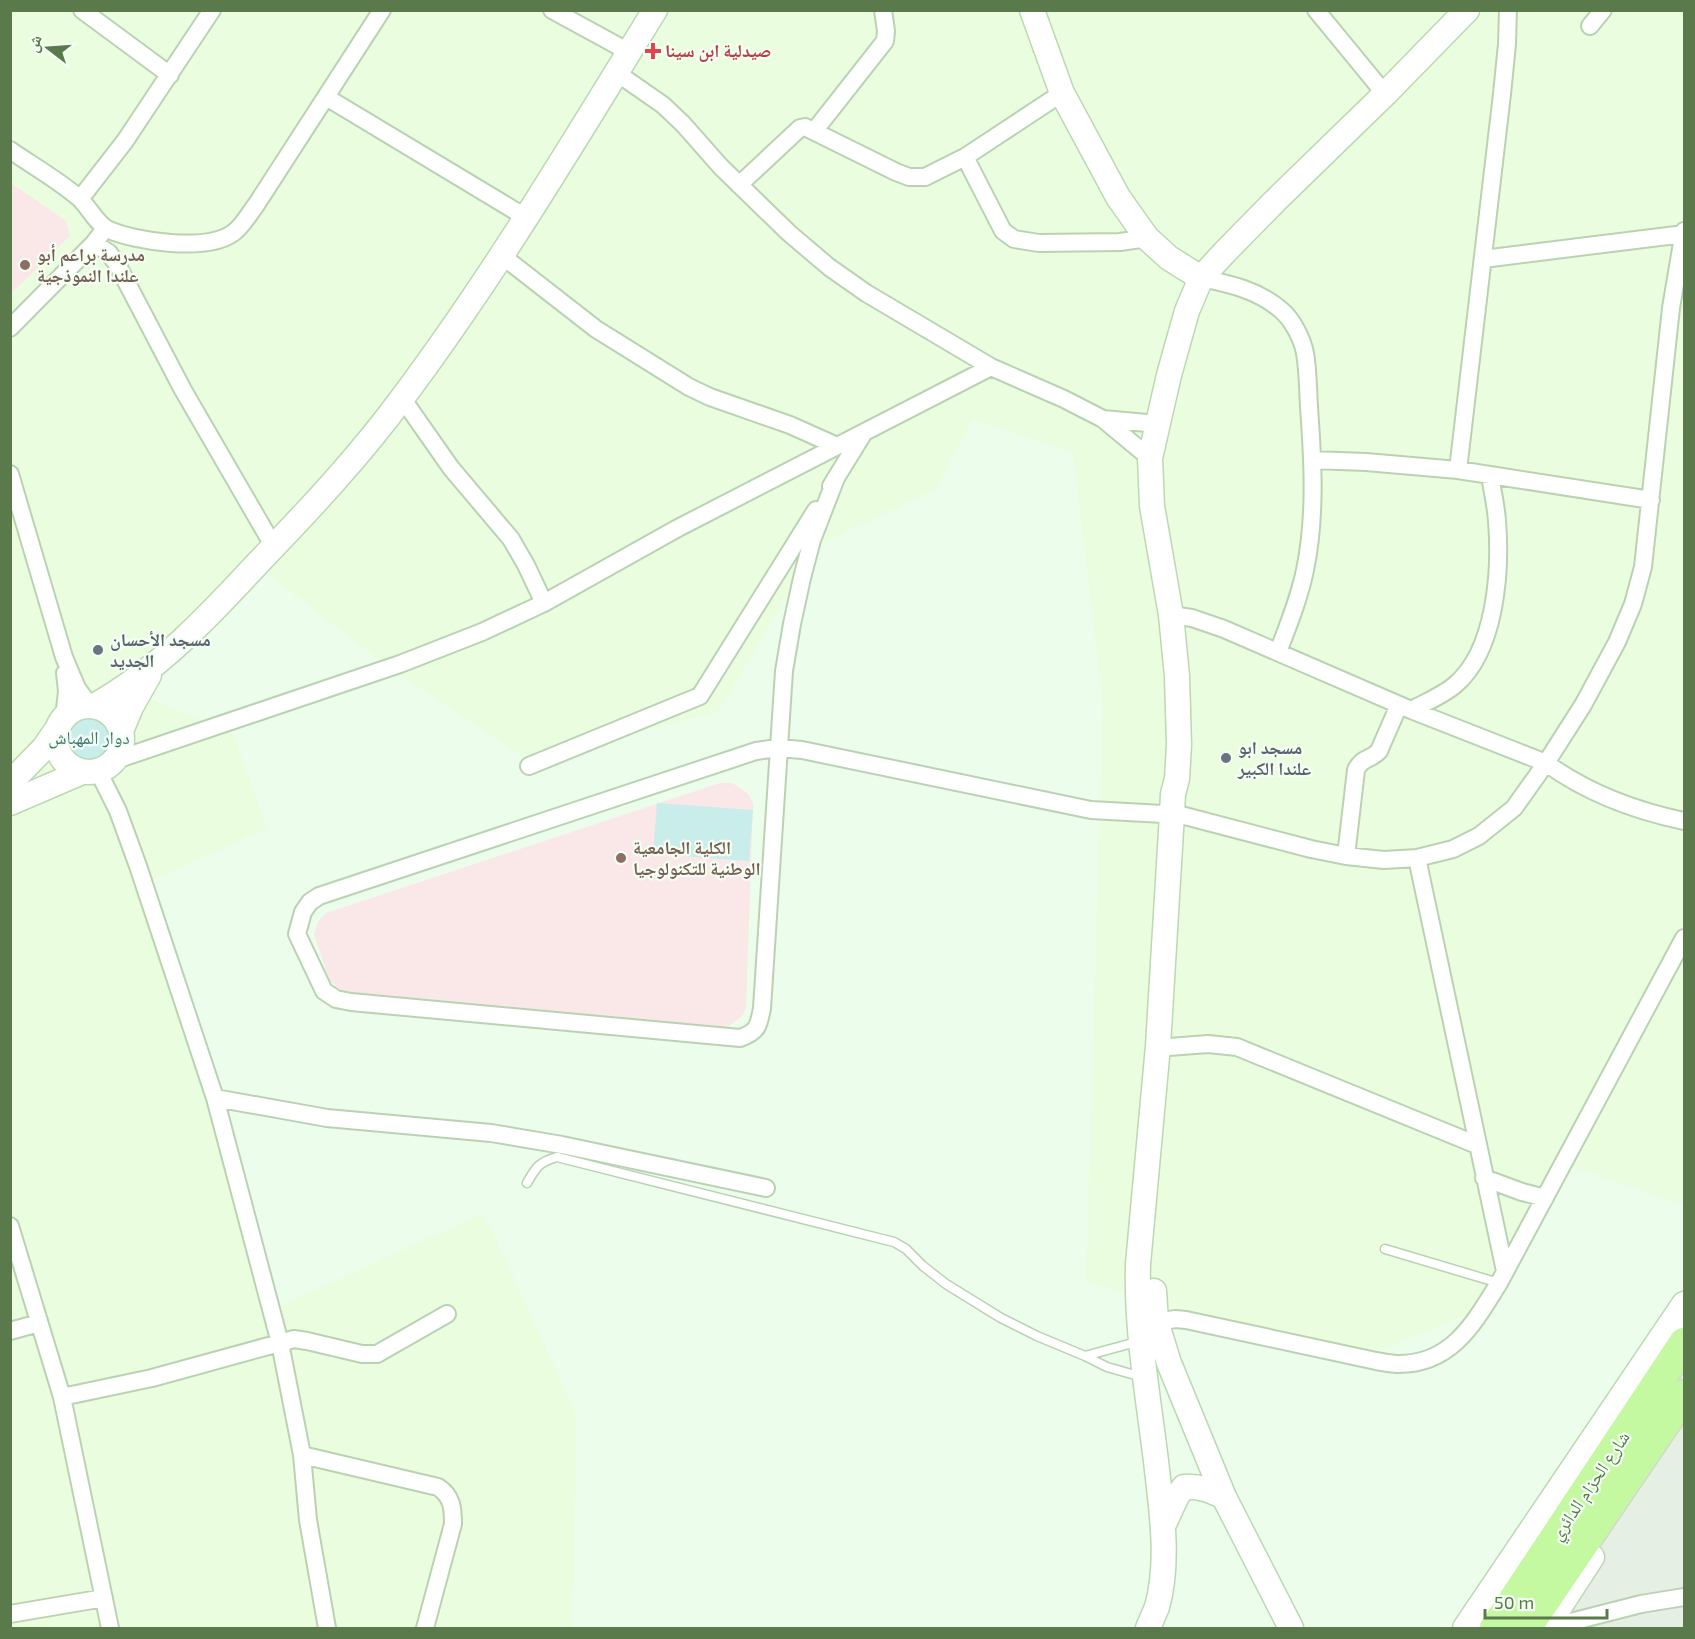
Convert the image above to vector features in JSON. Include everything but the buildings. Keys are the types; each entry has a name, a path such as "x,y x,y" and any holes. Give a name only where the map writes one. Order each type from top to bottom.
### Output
{"highway":[{"name":"شارع الحزام الدائري","path":"1495,1629 1684,1343"},
{"name":"شارع الحزام الدائري","path":"1526,1629 1684,1395"}],"street":[{"path":"82,10 170,75"},
{"path":"80,199 125,141 212,10"},
{"path":"10,150 80,199 105,228 139,238 188,244 219,241 234,233 256,205 382,10"},
{"path":"552,10 629,52"},
{"path":"10,783 26,768 60,724 74,710 92,706 126,688 157,663 274,547 352,461 402,398 527,218 655,10"},
{"path":"815,130 885,41 883,10"},
{"path":"1032,10 1062,93 1118,197 1147,238 1169,258 1201,278 1235,285 1258,295 1282,310 1296,329 1305,352 1312,460 1312,524 1305,571 1278,652"},
{"path":"1316,10 1386,94"},
{"path":"1148,1629 1157,1606 1162,1576 1163,1528 1146,1379 1169,1047 1177,815 1173,794 1178,779 1179,745 1177,676 1171,615 1152,506 1150,458 1186,311 1201,278 1467,10"},
{"path":"1590,26 1603,10"},
{"path":"1458,470 1507,44 1503,13"},
{"path":"616,73 663,105 721,167 789,233 866,293 991,367 1103,419 1150,458"},
{"path":"739,185 800,128 806,127 896,172 909,177 925,177 965,157 1062,93"},
{"path":"326,97 527,218"},
{"path":"965,157 1003,231 1014,239 1039,243 1076,243 1120,242 1147,238"},
{"path":"10,328 94,243 105,228"},
{"path":"836,478 812,540 792,624 784,671 778,747 762,1008 759,1024 751,1034 740,1038 351,1002 336,999 324,991 297,934 303,912 310,902 319,896 756,752 778,747 1091,810 1177,815 1346,856 1384,860 1417,858 1453,849 1479,836 1514,808 1546,763 1583,705 1617,642 1633,604 1643,567 1671,308 1684,232 1484,259"},
{"path":"94,243 109,253 117,264 183,390 274,547"},
{"path":"501,255 596,329 689,387 710,397 762,414 837,446"},
{"path":"10,803 98,768 400,664 482,632 544,603 678,528 991,367"},
{"path":"402,398 451,468 511,539 544,603"},
{"path":"1103,419 1158,424"},
{"path":"529,766 700,696 864,433"},
{"path":"1312,460 1458,470 1651,500"},
{"path":"10,474 64,657 77,688 92,706 103,709 111,715 121,731 122,742 119,753 98,768 69,766 60,756 56,743 67,691 64,657"},
{"path":"1346,856 1356,770 1359,763 1377,754 1405,707 1434,698 1455,685 1471,666 1484,639 1492,607 1498,564 1497,519 1490,475"},
{"path":"1171,615 1206,622 1405,707 1546,763 1563,775 1618,801 1684,821"},
{"path":"121,731 139,690 157,663"},
{"path":"98,768 118,811 138,866 215,1098 280,1343 302,1455 308,1520 327,1629"},
{"path":"1177,815 1138,1264 1138,1288 1150,1331 1169,1363 1224,1497 1291,1629"},
{"path":"1417,858 1484,1178 1502,1277"},
{"path":"1150,1331 1175,1319 1186,1320 1398,1364 1421,1361 1443,1352 1463,1337 1502,1277 1684,938"},
{"path":"1169,1047 1208,1044 1237,1047 1477,1145"},
{"path":"215,1098 327,1118 491,1133 562,1145 766,1188"},
{"path":"1484,1178 1545,1198"},
{"path":"10,1226 62,1397 110,1629"},
{"path":"1465,1629 1684,1304"},
{"path":"62,1397 152,1378 294,1339 362,1354 377,1354 447,1314"},
{"path":"10,1331 39,1323"},
{"path":"1556,1623 1684,1419"},
{"path":"302,1455 438,1487 445,1491 453,1510 453,1524 425,1629"},
{"path":"1163,1528 1177,1496 1184,1487 1196,1486 1224,1497"},
{"path":"1556,1623 1684,1597"},
{"path":"10,1614 104,1598"}],"lane":[{"path":"527,1183 537,1166 557,1157 894,1242 945,1284 1001,1318 1107,1367 1146,1379"},
{"path":"1385,1249 1502,1277"},
{"path":"1085,1356 1150,1331"}],"shaded area":[{"path":"11,11 1684,11 1684,1205 1567,1165 1472,1313 1346,1363 1086,1281 1103,704 1073,452 973,419 935,489 817,546 718,712 527,760 398,674 258,567 132,691 233,733 267,828 149,882 276,1308 484,1213 577,1416 572,1628 11,1628"},
{"name":"مدرسة براعم أبو علندا النموذجية","path":"11,183 66,221 70,236 11,294"},
{"name":"الكلية الجامعية الوطنية للتكنولوجيا","path":"720,783 732,783 742,789 749,795 753,804 746,1007 743,1015 729,1026 718,1028 352,992 339,989 329,979 314,934 318,922 326,913"},
{"path":"1684,1318 1684,1628 1544,1628"}],"green space":[{"name":"دوار المهباش","path":"90,715 107,722 114,739 107,756 90,763 73,756 66,739 73,722"},
{"path":"657,803 753,810 749,861 653,854"}],"place":[{"name":"صيدلية ابن سينا","path":"653,51"},
{"name":"مدرسة براعم أبو علندا النموذجية","path":"25,265"},
{"name":"مسجد الأحسان الجديد","path":"98,650"},
{"name":"مسجد ابو علندا الكبير","path":"1226,758"},
{"name":"الكلية الجامعية الوطنية للتكنولوجيا","path":"621,858"}]}
